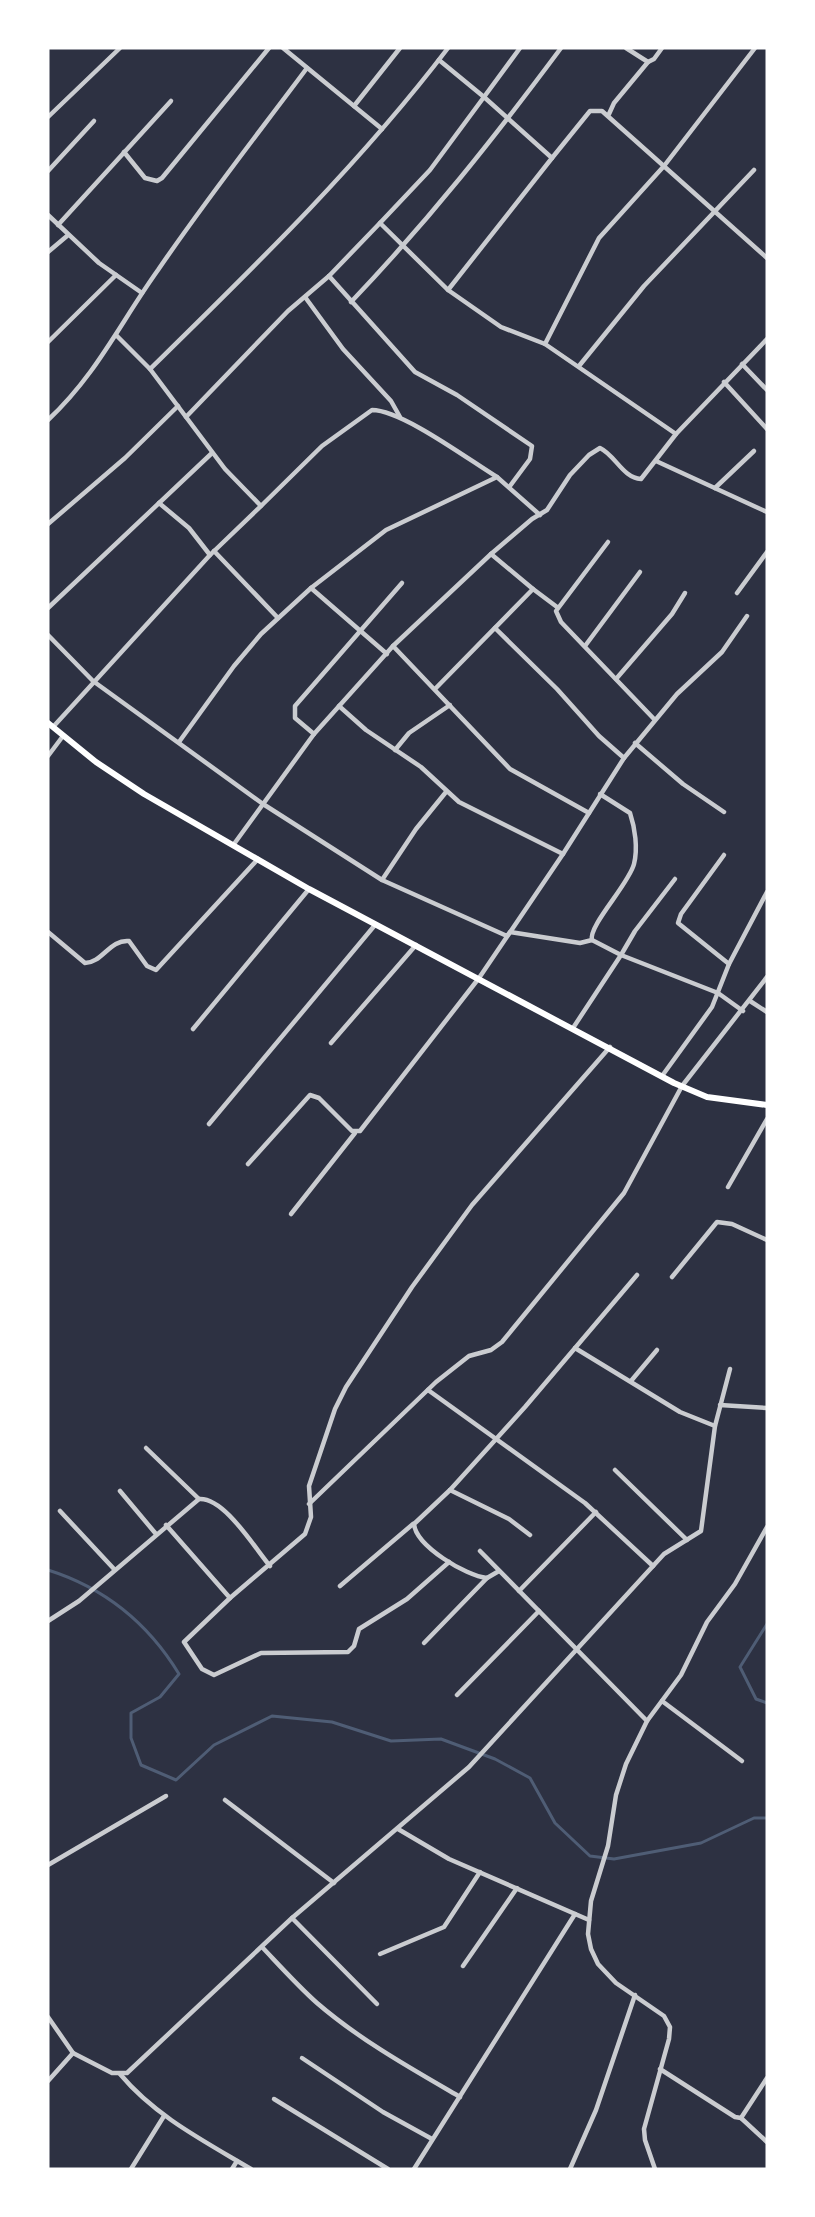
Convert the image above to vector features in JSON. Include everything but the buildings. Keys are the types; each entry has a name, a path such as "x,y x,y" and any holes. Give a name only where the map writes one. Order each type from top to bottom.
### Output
{"main road":[{"path":"50,725 144,794 375,925 682,1086 707,1097 767,1105"}],"street":[{"path":"48,117 120,48"},
{"path":"124,152 145,178 157,181 162,178 269,48"},
{"path":"283,48 382,129"},
{"path":"354,106 400,48"},
{"path":"150,369 289,233 382,129 448,48"},
{"path":"186,417 305,297 329,276 430,170 520,48"},
{"path":"351,302 405,246 475,164 561,48"},
{"path":"626,48 648,62"},
{"path":"609,114 614,103 662,48"},
{"path":"545,344 599,238 664,166 755,48"},
{"path":"439,60 484,96 552,158"},
{"path":"48,420 68,401 104,357 180,237 307,68"},
{"path":"58,225 171,101"},
{"path":"448,290 590,111 597,109 609,114 714,213 767,258"},
{"path":"48,171 94,120"},
{"path":"579,366 644,286 754,170"},
{"path":"48,215 68,236 142,294"},
{"path":"380,223 448,290 501,327 545,344 676,434"},
{"path":"48,252 68,236"},
{"path":"48,342 116,275"},
{"path":"329,276 415,372 458,395 532,446 530,459 510,486"},
{"path":"305,297 343,349 391,401 401,418"},
{"path":"117,336 150,369 212,453 261,506"},
{"path":"234,844 314,734 393,646 491,554 553,503 570,475 595,450 607,451 635,478 640,479 676,434 767,339"},
{"path":"741,364 767,390"},
{"path":"724,382 767,429"},
{"path":"48,524 125,458 178,406"},
{"path":"50,725 214,551 322,446 364,413 380,410 401,418 510,486 540,515"},
{"path":"715,488 754,451"},
{"path":"48,608 212,453"},
{"path":"656,460 767,512"},
{"path":"179,742 234,666 278,618 311,588 386,530 497,477"},
{"path":"159,503 189,528 210,555"},
{"path":"608,543 557,607 557,617 654,719"},
{"path":"214,551 278,618"},
{"path":"737,593 767,552"},
{"path":"491,554 557,607"},
{"path":"585,646 640,572"},
{"path":"314,734 295,718 293,711 402,583"},
{"path":"311,588 387,654"},
{"path":"435,689 533,589"},
{"path":"616,679 672,614 685,593"},
{"path":"291,1214 355,1133 360,1131 479,978 563,854 624,758 654,719 722,652 747,616"},
{"path":"495,628 557,689 594,732 624,758"},
{"path":"48,635 93,681 262,804 382,880 507,936"},
{"path":"393,646 510,768 589,813"},
{"path":"395,750 409,733 450,705"},
{"path":"339,706 366,730 421,767 446,792 474,812 563,854"},
{"path":"48,756 63,736"},
{"path":"635,744 682,784 724,812"},
{"path":"382,880 416,829 446,792"},
{"path":"592,940 592,929 628,879 636,850 630,813 600,794"},
{"path":"724,855 681,914 678,923 729,964"},
{"path":"48,932 85,963 94,960 117,942 129,941 147,966 156,970 258,859"},
{"path":"573,1028 635,931 675,879"},
{"path":"193,1029 309,889"},
{"path":"662,1076 702,1023 718,993 729,964 767,892"},
{"path":"209,1124 375,925"},
{"path":"507,936 510,932 580,943 592,940 621,955 718,993 743,1011"},
{"path":"331,1043 416,945"},
{"path":"309,1504 428,1390 469,1356 497,1347 502,1342 624,1193 682,1086 743,1011 767,977"},
{"path":"750,1001 767,1012"},
{"path":"449,1562 408,1599 359,1629 352,1650 261,1653 214,1675 207,1674 184,1642 230,1598 305,1534 311,1517 309,1486 335,1409 352,1377 412,1287 472,1205 610,1047"},
{"path":"248,1164 310,1095 319,1098 355,1133"},
{"path":"728,1187 767,1119"},
{"path":"672,1277 717,1222 732,1224 767,1240"},
{"path":"340,1586 414,1524 450,1490 637,1275"},
{"path":"575,1348 680,1412 715,1426"},
{"path":"631,1381 657,1350"},
{"path":"120,2074 127,2073 153,2051 292,1918 469,1767 664,1554 698,1534 703,1527 715,1426 730,1369"},
{"path":"428,1390 596,1512 653,1566"},
{"path":"720,1404 767,1408"},
{"path":"146,1448 199,1499"},
{"path":"615,1470 687,1540"},
{"path":"450,1490 509,1519 530,1535"},
{"path":"120,1491 156,1534"},
{"path":"48,1621 79,1601 199,1499 219,1504 270,1566"},
{"path":"60,1511 114,1569"},
{"path":"519,1591 596,1512"},
{"path":"414,1524 419,1537 449,1562 477,1577 487,1578"},
{"path":"166,1525 230,1598"},
{"path":"655,2169 645,2140 644,2129 669,2039 668,2021 616,1983 598,1964 591,1949 589,1920 597,1878 608,1846 620,1779 647,1721 688,1662 707,1622 735,1584 767,1527"},
{"path":"480,1551 647,1721"},
{"path":"424,1643 487,1578 499,1571"},
{"path":"457,1695 539,1611"},
{"path":"662,1701 742,1761"},
{"path":"48,1866 166,1796"},
{"path":"225,1800 334,1883"},
{"path":"398,1829 435,1852 589,1920"},
{"path":"380,1954 444,1927 480,1872"},
{"path":"463,1966 516,1888"},
{"path":"414,2169 574,1914"},
{"path":"292,1918 377,2004"},
{"path":"262,1947 309,1995 335,2017 401,2063 460,2097"},
{"path":"570,2169 596,2110 635,1995"},
{"path":"48,2017 73,2053 120,2074 133,2090 164,2116 251,2169"},
{"path":"48,2081 73,2053"},
{"path":"302,2058 383,2112 432,2139"},
{"path":"660,2069 727,2114 741,2118 767,2142"},
{"path":"741,2118 767,2078"},
{"path":"274,2099 388,2169"},
{"path":"131,2169 164,2116"},
{"path":"232,2169 237,2161"}],"waterway":[{"path":"48,1570 88,1587 123,1610 139,1623 179,1674 160,1697 131,1713 131,1738 141,1765 176,1780 214,1745 272,1716 332,1722 391,1741 441,1739 495,1759 530,1778 555,1823 590,1856 614,1859 701,1843 754,1818 767,1818"},
{"path":"767,1624 740,1667 756,1699 767,1703"}]}
